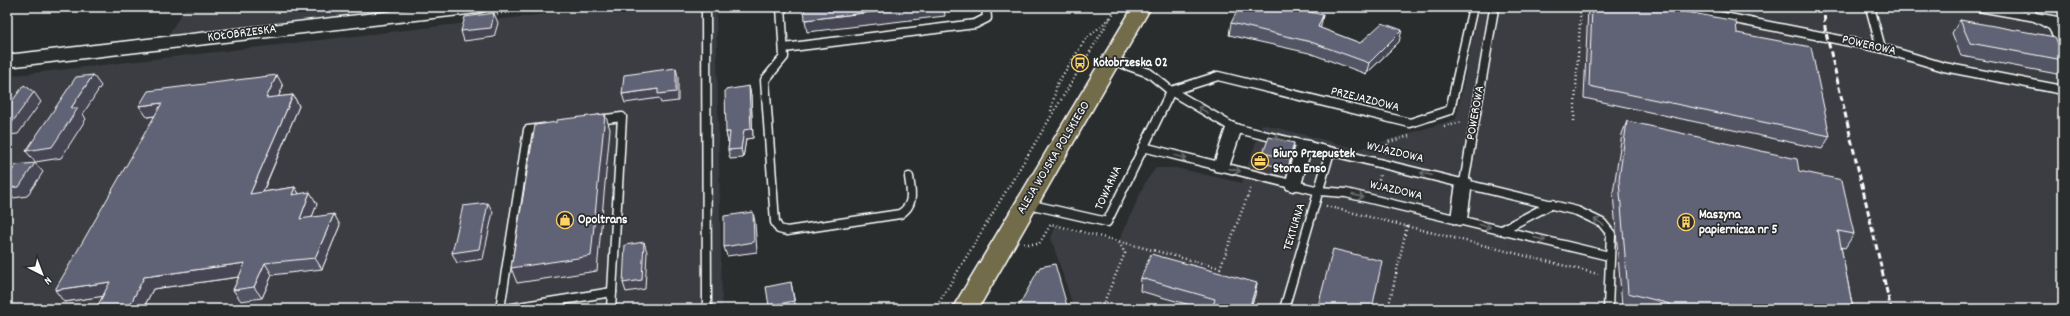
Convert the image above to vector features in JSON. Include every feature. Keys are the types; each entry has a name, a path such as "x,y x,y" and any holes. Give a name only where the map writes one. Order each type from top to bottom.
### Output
{"main road":[{"name":"ALEJA WOJSKA POLSKIEGO","path":"965,309 1142,7"}],"street":[{"name":"KOŁOBRZESKA","path":"7,61 477,7"},
{"path":"1221,167 1234,128"},
{"path":"1293,185 1304,145"},
{"name":"POWEROWA","path":"1459,220 1464,183"}],"lane":[{"path":"706,7 707,309"},
{"path":"782,7 784,57 765,80 775,222 779,229 787,231 906,212 911,203 910,177"},
{"path":"784,48 924,34 984,21 988,14 986,7"},
{"name":"PRZEJAZDOWA","path":"1171,91 1218,76 1410,123 1450,110 1473,7"},
{"name":"POWEROWA","path":"1464,183 1494,9 1496,7"},
{"name":"POWEROWA","path":"1674,7 1881,48 1944,67 2063,90"},
{"path":"1870,7 1881,48"},
{"path":"1979,7 2063,22"},
{"path":"2028,7 2033,16 2052,26 2063,45"},
{"name":"WYJAZDOWA","path":"1112,60 1149,73 1171,91 1234,128 1578,210 1602,222 1611,234 1608,256 1608,309"},
{"name":"TOWARNA","path":"1027,203 1107,222 1171,91"},
{"path":"591,121 622,117 611,309"},
{"path":"500,309 528,130 552,127"},
{"name":"WJAZDOWA","path":"1143,147 1293,185 1320,191 1346,193 1608,256"},
{"name":"TEKTURNA","path":"1284,309 1320,191 1330,152"},
{"path":"1502,230 1552,204"},
{"path":"506,309 612,292"}],"path":[{"path":"934,309 1117,7"},
{"path":"1574,121 1581,7"},
{"path":"1051,114 1057,84 1085,40 1112,16"},
{"path":"981,232 1028,245 1040,244 1051,224 1220,268 1250,187 1258,188"},
{"path":"1316,203 1608,277"},
{"path":"1388,309 1407,226"},
{"path":"1101,309 1125,253 1118,241"}],"shaded area":[{"path":"186,7 417,7 168,35"},
{"path":"607,7 716,7 722,309 7,309 7,76"},
{"path":"1479,7 2063,7 2063,309 1074,309 1051,238 1056,226 1118,243 1146,181 1156,168 1176,168 1242,183 1262,124 1359,149 1456,119"}],"building":[{"path":"804,7 914,7 805,20"},
{"path":"1239,7 1289,7 1323,15 1318,27 1360,43 1382,23 1402,30 1369,63 1311,42 1231,23"},
{"path":"1592,7 1659,7 1736,21 1737,33 1811,47 1830,136 1589,86"},
{"path":"494,13 491,28 461,31 465,17"},
{"path":"1960,20 2055,37 2063,54 2063,60 1970,43"},
{"path":"676,68 676,92 658,94 658,89 622,94 624,75"},
{"path":"93,75 71,108 78,108 52,147 26,151 76,77"},
{"path":"277,75 266,98 293,95 250,194 295,187 292,195 310,192 300,219 334,214 315,258 265,263 254,287 233,290 245,263 144,277 128,309 96,309 110,282 55,290 162,103 139,106 148,91"},
{"path":"24,85 34,92 11,124 7,125 7,108"},
{"path":"749,86 751,129 744,130 741,149 728,150 730,132 726,132 725,90"},
{"name":"Opoltrans","path":"605,114 591,256 511,268 535,125 557,122 557,120"},
{"name":"Maszyna papiernicza nr 5","path":"1627,121 1797,159 1799,171 1842,180 1854,234 1838,231 1853,309 1671,309 1670,304 1628,293 1619,180"},
{"path":"1269,137 1294,143 1290,159 1263,153"},
{"path":"35,163 19,187 7,188 7,178 16,165"},
{"path":"488,203 479,249 452,253 463,206"},
{"path":"753,212 754,242 724,247 724,216"},
{"path":"644,242 642,280 623,283 625,245"},
{"path":"1333,249 1382,261 1372,309 1324,309 1324,307 1318,306"},
{"path":"1151,254 1257,283 1249,309 1212,309 1215,299 1141,278"},
{"path":"1055,264 1068,309 1017,309 1040,267"},
{"path":"791,282 794,301 769,306 766,287"}],"railway":[{"path":"1824,7 1825,28 1891,309"}],"place":[{"name":"Kołobrzeska 02","path":"1080,63"},
{"name":"Biuro Przepustek Stora Enso","path":"1260,161"},
{"name":"Opoltrans","path":"565,220"},
{"name":"Maszyna papiernicza nr 5","path":"1686,222"}]}
